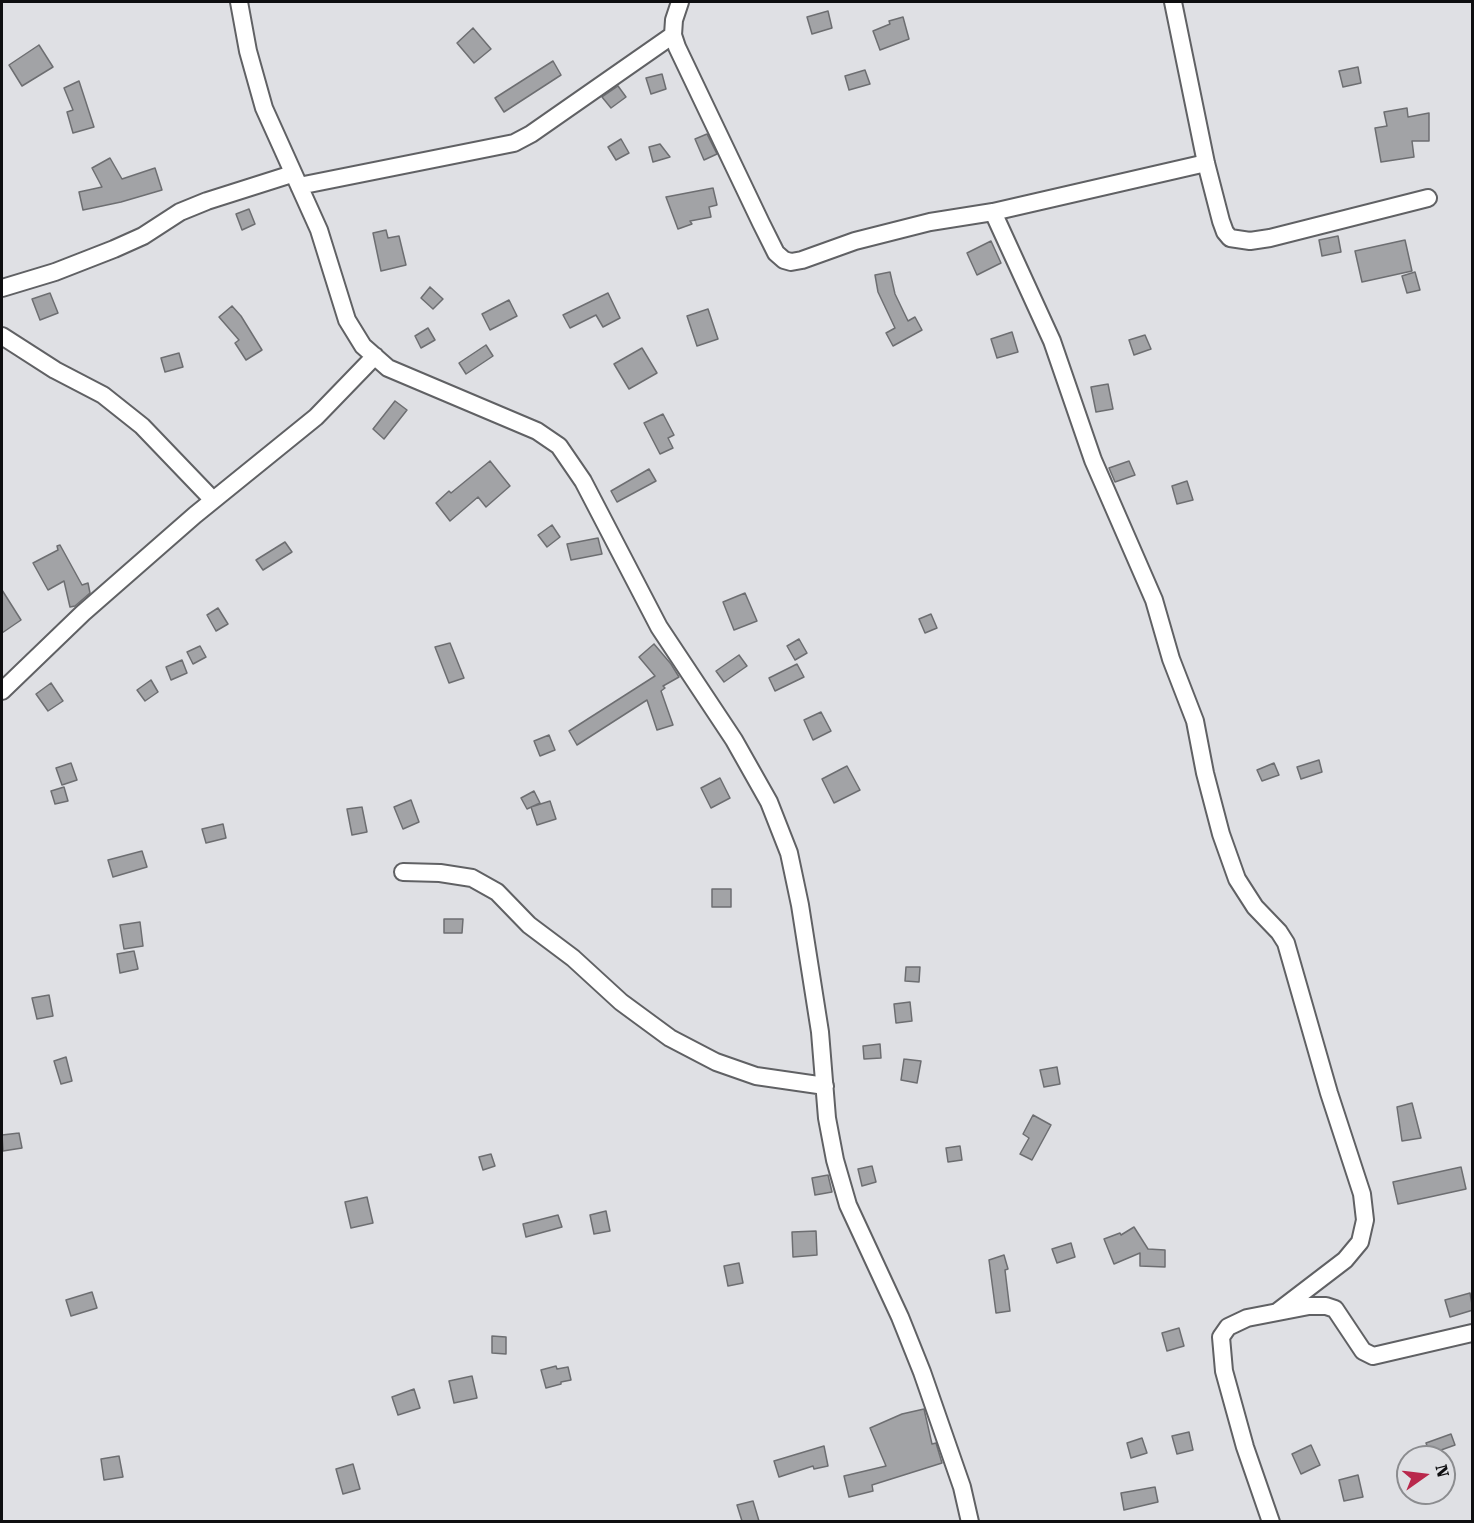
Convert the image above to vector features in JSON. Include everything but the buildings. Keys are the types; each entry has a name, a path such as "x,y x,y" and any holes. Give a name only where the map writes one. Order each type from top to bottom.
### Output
{"street":[{"path":"239,2 248,51 264,108 319,230 347,320 363,346 388,368 537,431 559,446 583,481 659,627 734,740 769,802 789,854 800,904 820,1032 827,1118 835,1160 848,1205 900,1317 962,1487 970,1521"},
{"path":"680,2 674,20 673,35 685,66 776,253 784,260 791,262 802,260 855,241 930,222 993,212 1206,163"},
{"path":"1173,2 1206,163 1225,232 1230,238 1250,241 1270,238 1428,198"},
{"path":"2,288 55,272 114,249 143,236 180,212 207,201 295,180 514,143 531,134 673,35"},
{"path":"993,212 1052,341 1093,460 1154,600 1171,659 1195,721 1216,814 1237,879 1255,907 1279,932 1286,943 1329,1093 1362,1194 1365,1220 1360,1242 1345,1260 1277,1312"},
{"path":"2,336 55,370 103,395 142,426 213,500"},
{"path":"2,691 83,613 213,500 316,417 375,356"},
{"path":"403,872 440,873 472,878 497,892 529,925 573,958 621,1002 670,1038 716,1062 756,1077 825,1086"},
{"path":"1271,1521 1245,1447 1224,1371 1221,1337 1228,1327 1247,1318 1309,1306 1326,1306 1335,1309 1363,1352 1373,1356 1473,1333"}]}
